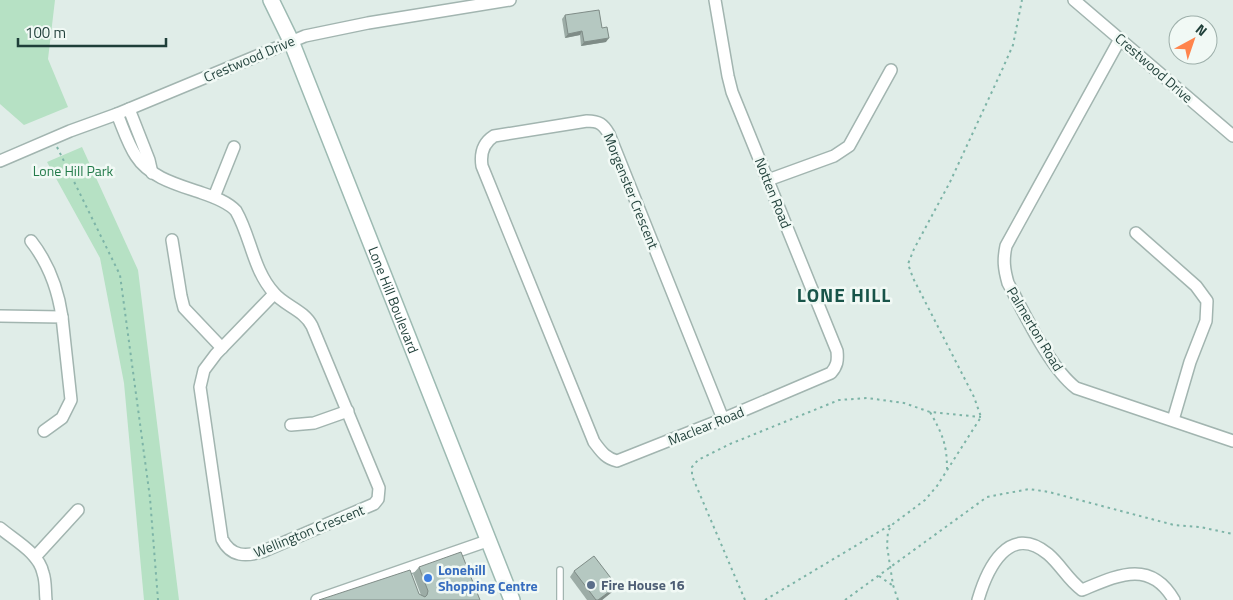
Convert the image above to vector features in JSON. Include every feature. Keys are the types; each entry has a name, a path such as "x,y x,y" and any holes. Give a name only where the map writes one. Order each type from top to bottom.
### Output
{"street":[{"name":"Lone Hill Boulevard","path":"271,0 291,41 487,541 512,600"},
{"name":"Crestwood Drive","path":"0,161 291,41 368,23 510,0"},
{"name":"Notten Road","path":"715,0 732,92 837,351 836,367 824,377"},
{"name":"Crestwood Drive","path":"1074,0 1232,135"},
{"name":"Palmerton Road","path":"1120,39 1006,246 1003,258 1004,270 1008,283 1048,355 1066,380 1076,388 1233,441"},
{"path":"768,180 834,156 849,146 891,70"},
{"path":"129,109 149,160 152,173"},
{"name":"Wellington Crescent","path":"117,114 135,156 152,173 175,184 214,197 236,211 262,275 274,294 304,314 310,322 379,488 378,499 374,504 264,551 250,555 238,555 230,550 222,539 200,387 204,370 222,348 274,294"},
{"name":"Morgenster Crescent","path":"594,442 482,166 483,149 487,141 494,136 588,121 597,121 603,125 609,134 723,419"},
{"path":"214,197 234,147"},
{"path":"1136,233 1196,286 1207,301 1206,321 1190,362 1174,420"},
{"path":"172,240 184,308 222,348"},
{"path":"31,241 49,270 60,300 71,400 62,418 44,431"},
{"path":"0,316 62,317"},
{"name":"Maclear Road","path":"594,442 605,456 617,461 824,377"},
{"path":"291,425 314,424 348,411"},
{"path":"35,557 78,510"},
{"path":"0,528 35,557 43,571 46,600"},
{"path":"317,600 407,572 487,541"},
{"path":"978,600 984,580 996,559 1006,549 1021,544 1034,546 1049,555 1081,595 1121,574 1134,573 1145,575 1158,582 1170,593 1174,600"}],"lane":[{"path":"560,570 560,600"}],"path":[{"path":"981,418 974,397 913,278 908,264 950,182 1013,45 1022,0"},
{"path":"53,138 120,275 150,498 158,600"},
{"path":"745,600 692,476 692,467 698,460 730,444 839,400 867,398 904,402 930,412 981,418"},
{"path":"930,412 940,430 947,451 947,470"},
{"path":"765,600 893,524 925,500 937,486 981,418"},
{"path":"845,600 987,497 1029,489 1049,492 1174,525 1200,527 1233,534"},
{"path":"893,524 888,531 887,546 892,585 898,600"},
{"path":"879,576 892,585"}],"green space":[{"path":"0,0 55,0 48,59 68,107 24,125 0,104"},
{"name":"Lone Hill Park","path":"82,147 138,270 179,600 144,600 124,383 100,258 47,162"}],"building":[{"path":"599,10 602,28 607,27 609,38 584,42 582,31 568,34 565,15"},
{"name":"Lonehill Shopping Centre","path":"461,552 480,600 319,600 410,570 419,594 425,597 428,591 419,567"},
{"name":"Fire House 16","path":"594,556 617,586 598,600 596,600 574,571"}],"place":[{"name":"Lonehill Shopping Centre","path":"428,578"},
{"name":"Fire House 16","path":"591,585"}],"district":[{"name":"LONE HILL","path":"844,295"}]}
